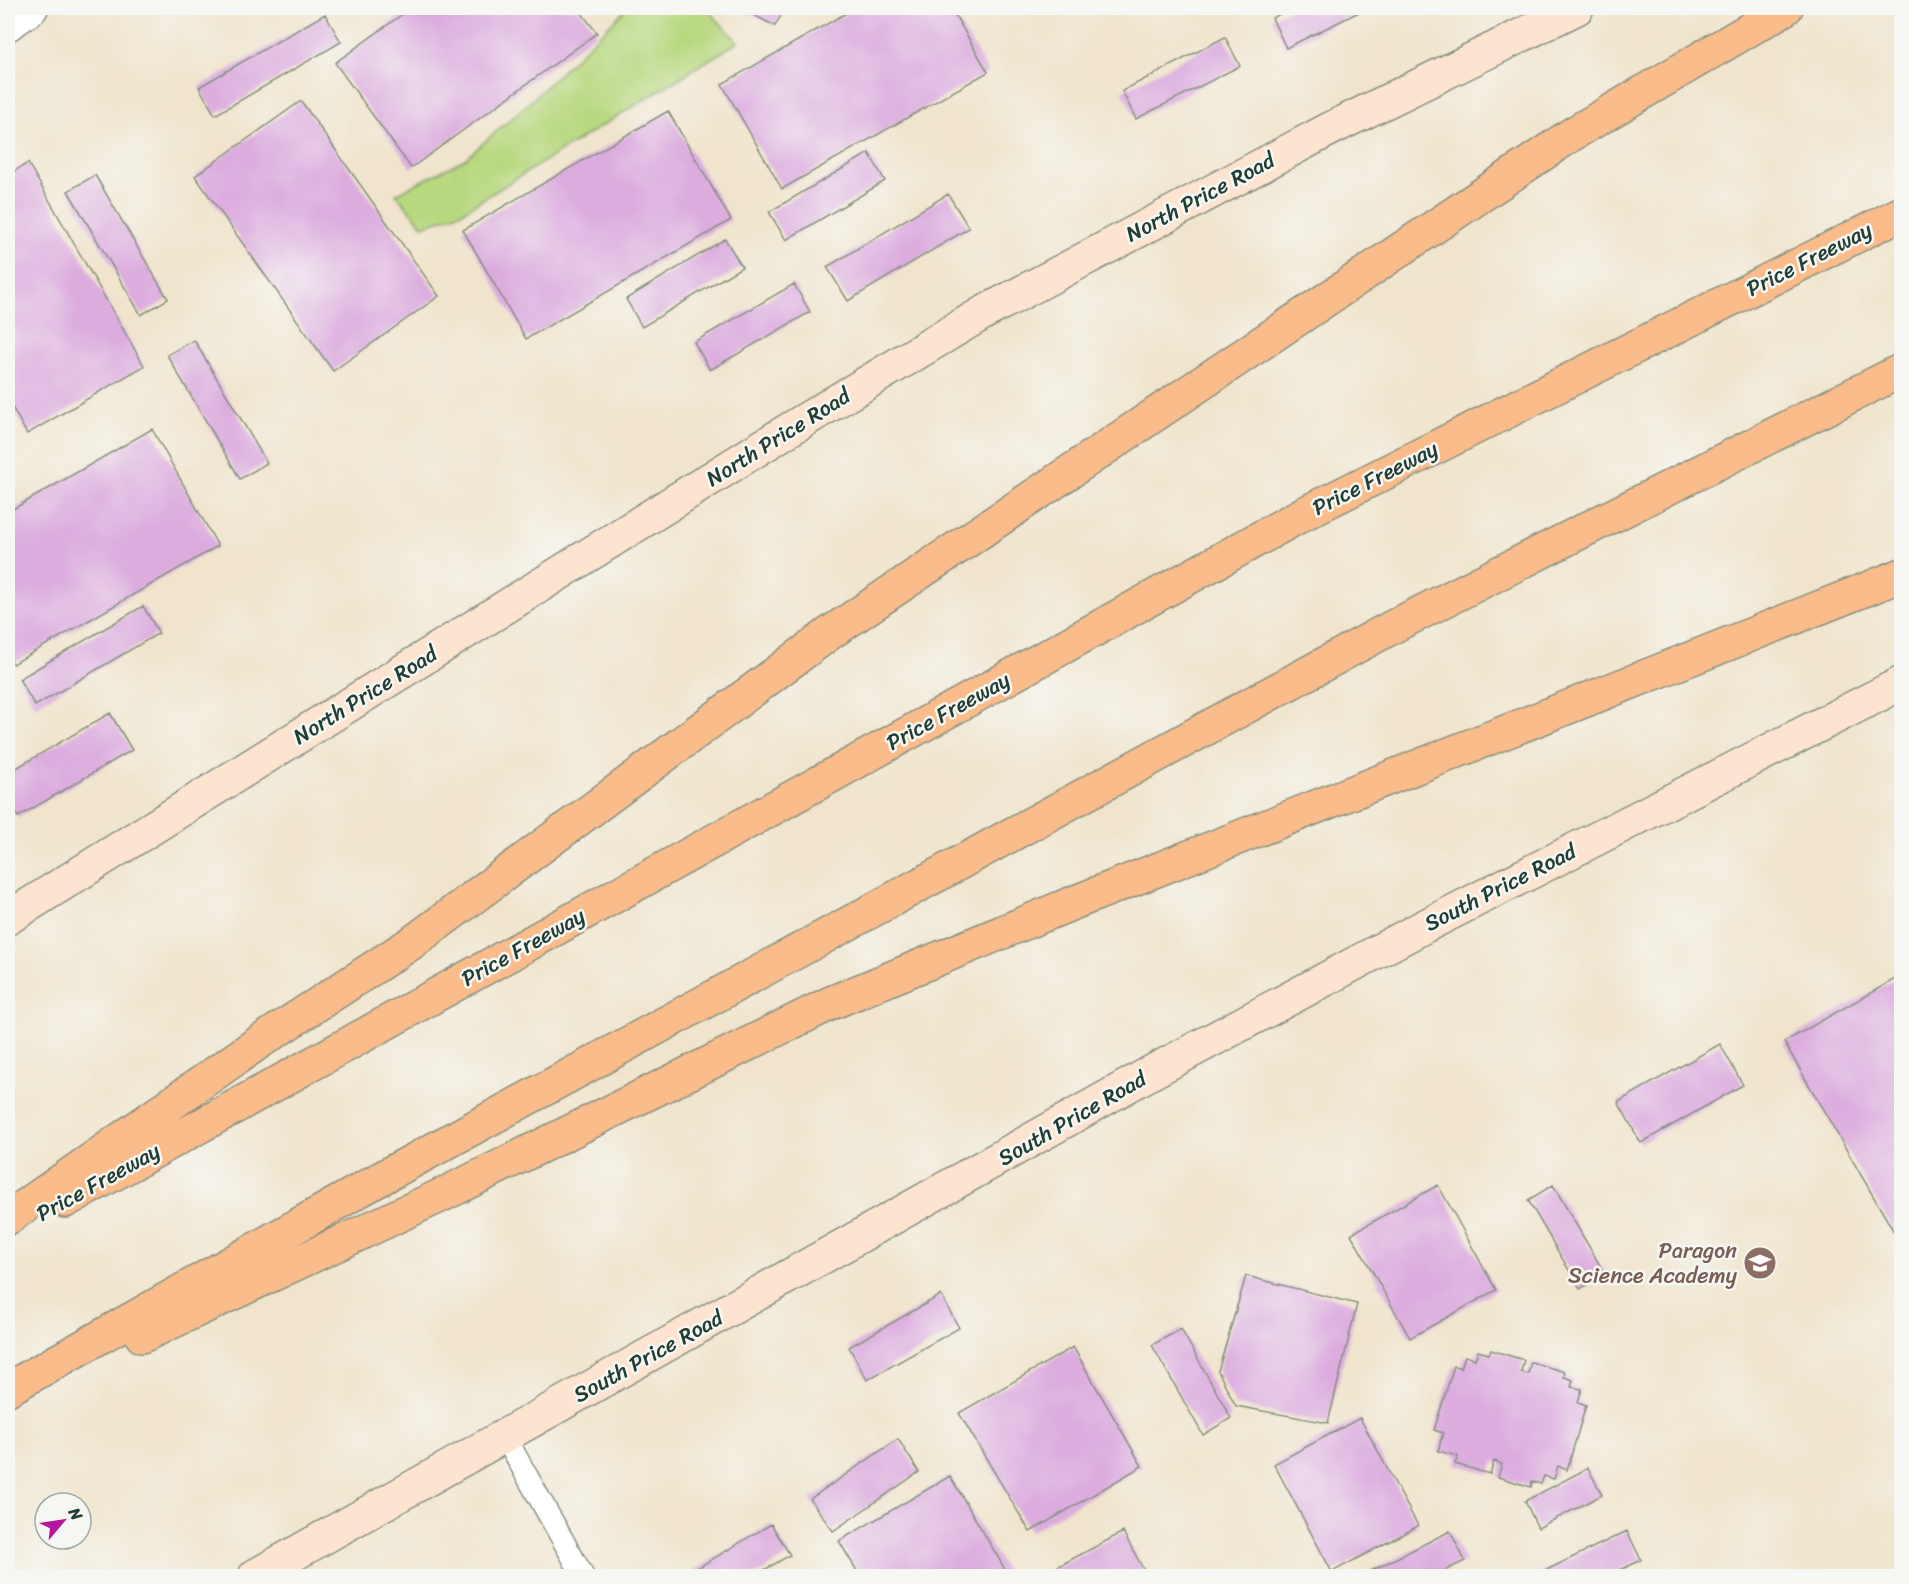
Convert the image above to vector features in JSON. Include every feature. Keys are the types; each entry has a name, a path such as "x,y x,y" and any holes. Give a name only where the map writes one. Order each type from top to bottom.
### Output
{"highway":[{"path":"8,1218 258,1043 413,942 840,626 1574,133 1786,8"},
{"name":"Price Freeway","path":"8,1233 1303,514 1902,213"},
{"path":"8,1389 385,1176 1396,625 1902,370"},
{"path":"8,1399 446,1192 831,1003 1230,840 1902,575"}],"main road":[{"name":"North Price Road","path":"8,918 780,436 972,319 1215,189 1476,56 1576,8"},
{"name":"South Price Road","path":"255,1576 504,1435 786,1281 1152,1072 1425,926 1902,683"}],"street":[{"path":"8,24 31,8"}],"lane":[{"path":"504,1435 583,1576"}],"green space":[{"path":"627,8 706,8 738,42 462,212 423,226 396,194 465,159 531,101"}],"building":[{"path":"411,8 578,8 597,33 411,168 335,63"},
{"path":"740,8 785,8 775,26"},
{"path":"855,8 951,8 988,72 782,189 722,84"},
{"path":"1292,8 1367,8 1286,48 1272,18"},
{"path":"325,14 341,42 215,115 199,87"},
{"path":"1225,37 1240,66 1136,119 1122,91"},
{"path":"301,101 439,296 333,371 195,176"},
{"path":"668,111 731,220 526,339 463,230"},
{"path":"869,153 885,181 786,240 769,212"},
{"path":"28,163 144,366 27,434 8,400 8,175"},
{"path":"95,175 168,299 141,315 68,191"},
{"path":"948,194 969,228 848,301 827,267"},
{"path":"725,239 742,267 642,327 626,299"},
{"path":"794,284 810,312 710,370 694,342"},
{"path":"194,340 267,463 240,479 167,355"},
{"path":"152,429 218,546 13,664 8,655 8,512"},
{"path":"143,606 159,633 35,706 19,679"},
{"path":"110,713 132,750 18,817 8,800 8,773"},
{"path":"1902,975 1902,1246 1784,1042"},
{"path":"1720,1044 1743,1085 1641,1143 1618,1102"},
{"path":"1438,1185 1496,1290 1410,1338 1351,1234"},
{"path":"1553,1185 1605,1274 1580,1289 1528,1200"},
{"path":"1246,1276 1357,1304 1328,1423 1236,1406 1218,1371"},
{"path":"941,1295 959,1328 867,1380 849,1347"},
{"path":"1181,1329 1231,1418 1203,1435 1152,1345"},
{"path":"1073,1347 1142,1466 1030,1532 959,1413"},
{"path":"1491,1350 1524,1360 1521,1372 1528,1374 1531,1362 1565,1372 1564,1377 1573,1380 1571,1387 1582,1389 1578,1402 1586,1405 1567,1470 1558,1466 1554,1479 1544,1476 1541,1484 1532,1481 1531,1487 1498,1477 1502,1464 1494,1461 1490,1474 1455,1464 1458,1456 1438,1451 1443,1433 1434,1430 1454,1366 1461,1368 1465,1356 1475,1359 1478,1351 1489,1354"},
{"path":"1360,1418 1418,1526 1332,1572 1274,1464"},
{"path":"898,1439 919,1472 833,1531 810,1499"},
{"path":"1588,1468 1602,1495 1538,1528 1525,1501"},
{"path":"950,1476 1009,1576 860,1576 839,1541"},
{"path":"771,1524 790,1555 754,1576 684,1576"},
{"path":"1450,1531 1465,1561 1433,1576 1361,1576"},
{"path":"1627,1531 1641,1560 1608,1576 1534,1576"},
{"path":"1123,1532 1147,1576 1040,1576"}],"place":[{"name":"Paragon Science Academy","path":"1760,1263"}]}
